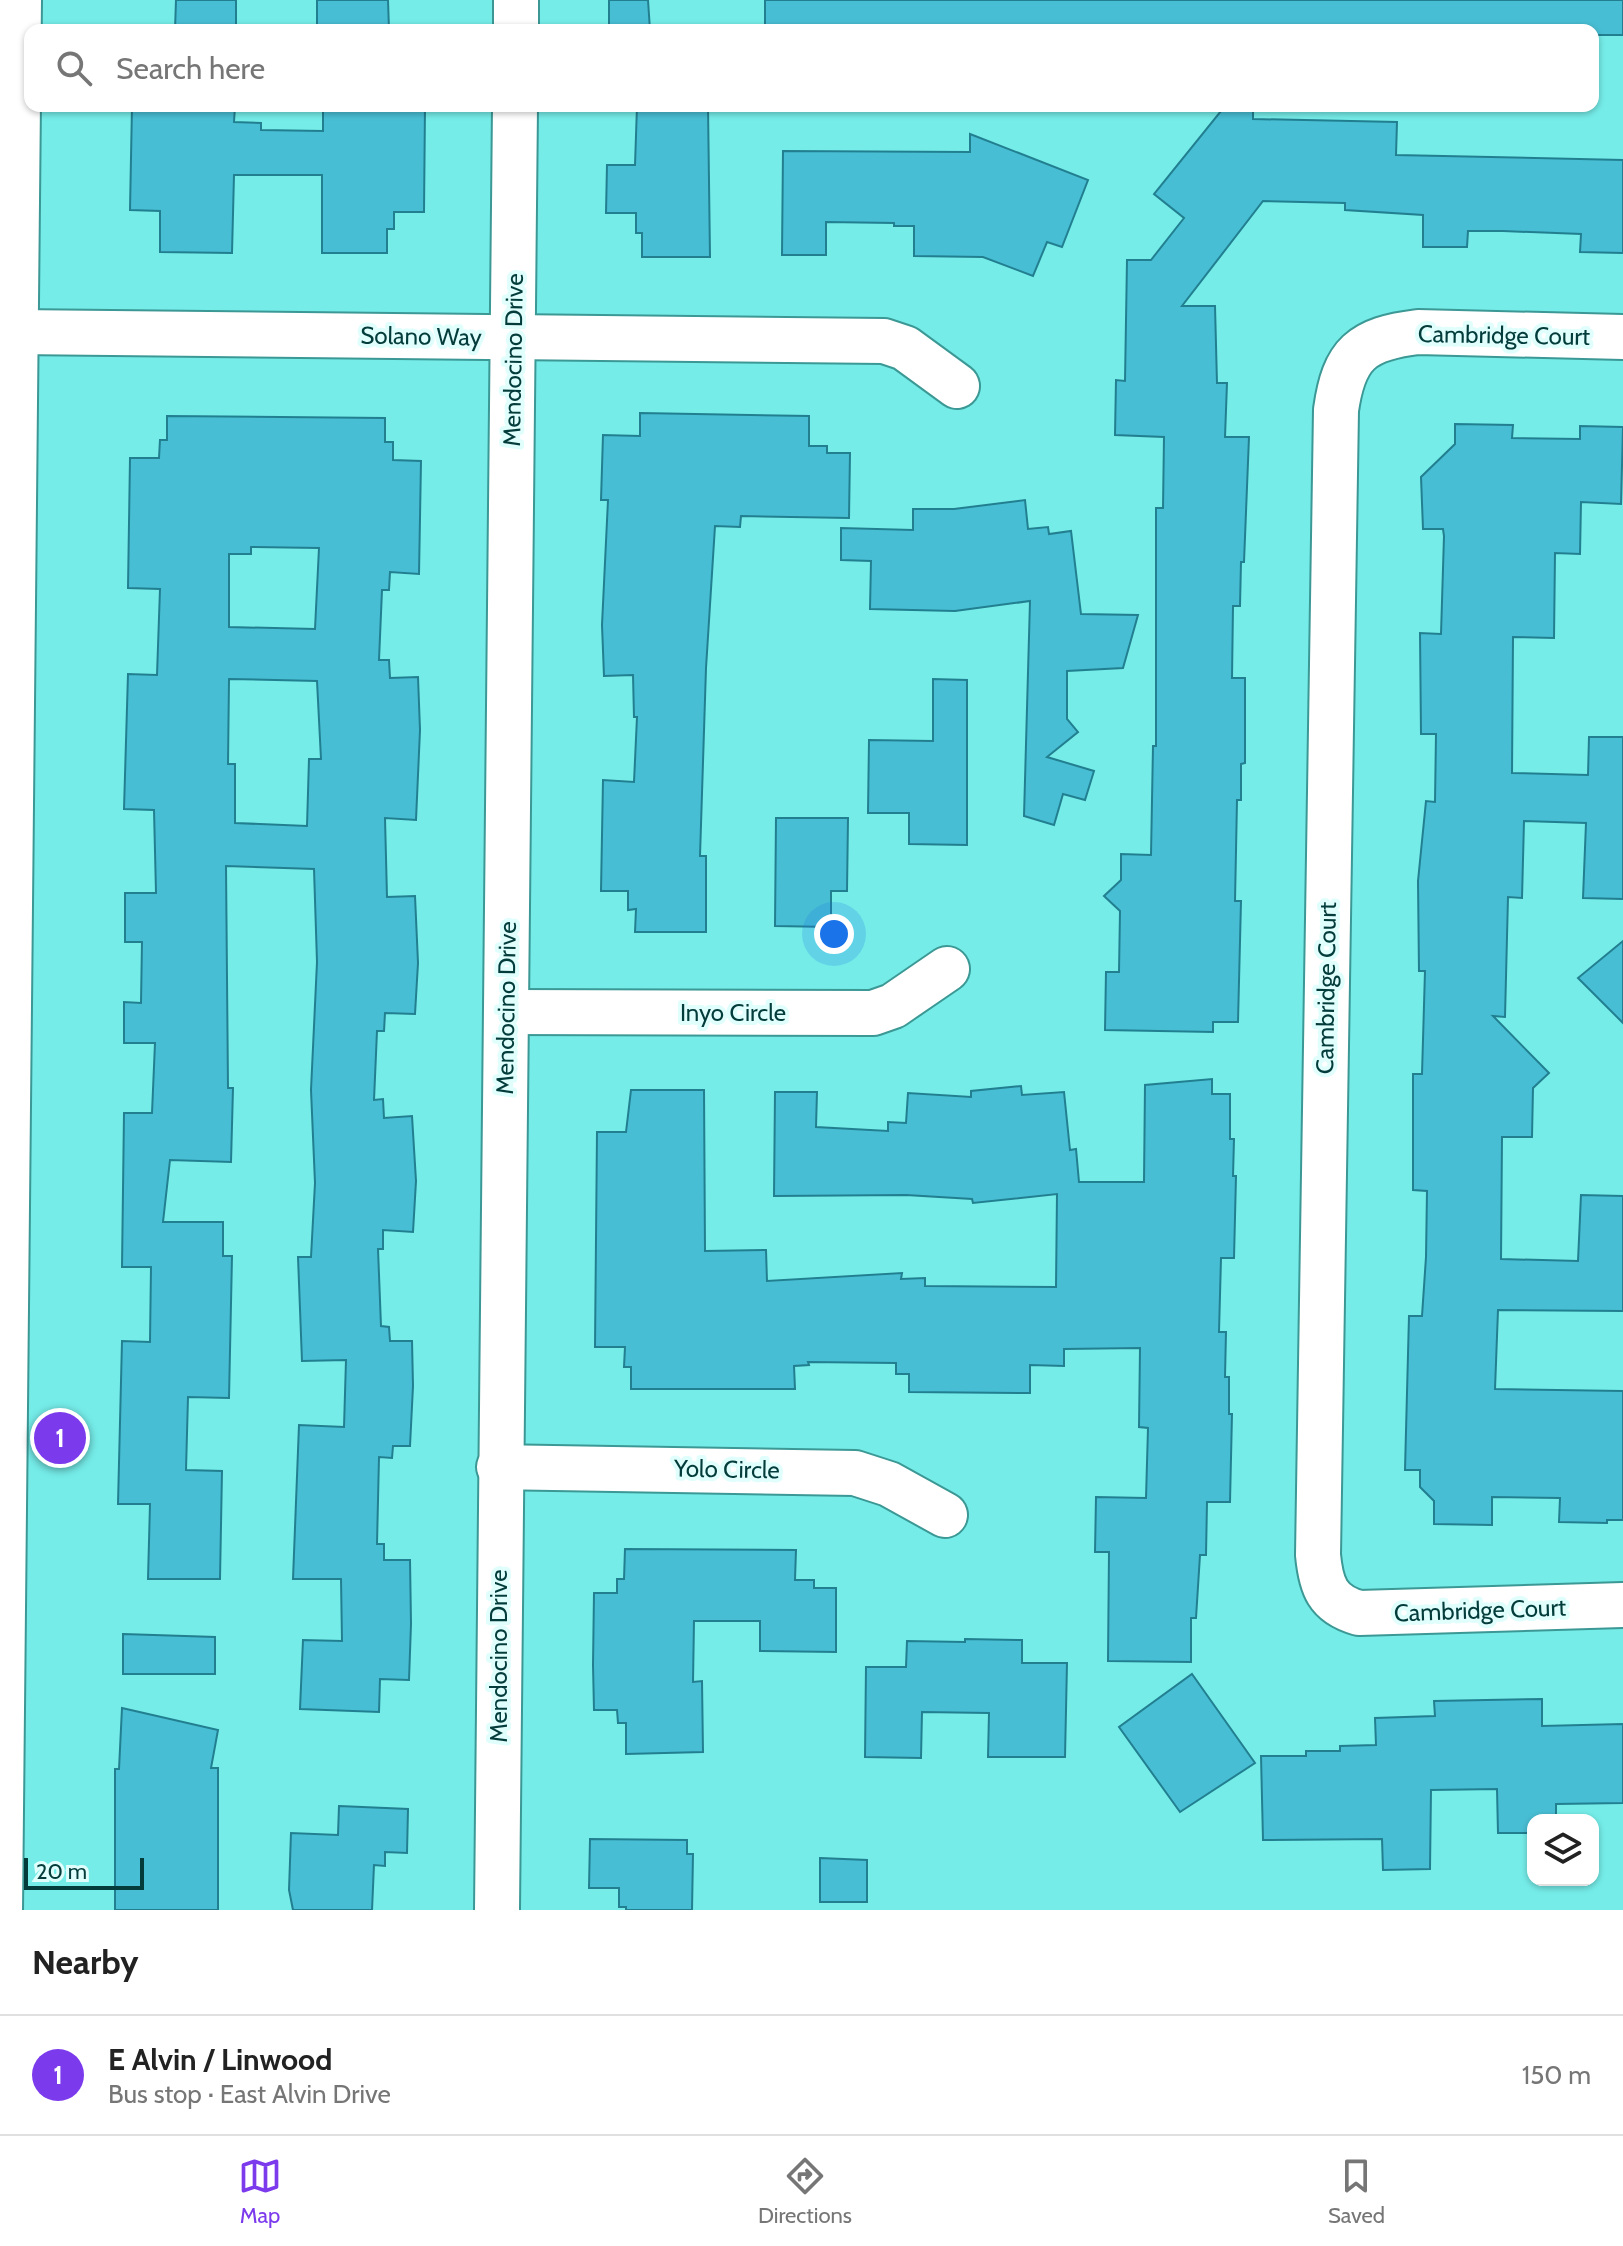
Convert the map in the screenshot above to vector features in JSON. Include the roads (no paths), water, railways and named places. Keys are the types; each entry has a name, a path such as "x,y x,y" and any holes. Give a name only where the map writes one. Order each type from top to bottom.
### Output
{"street":[{"path":"0,1910 19,0"},
{"path":"516,0 516,24"},
{"name":"Mendocino Drive","path":"497,1910 499,1467 515,112"},
{"name":"Solano Way","path":"15,332 884,341 905,348 957,386"},
{"name":"Cambridge Court","path":"1623,337 1418,332 1392,335 1372,341 1357,352 1340,383 1335,442 1318,1555 1320,1577 1328,1598 1341,1608 1359,1613 1623,1605"},
{"name":"Inyo Circle","path":"506,1012 873,1013 893,1006 947,969"},
{"name":"Yolo Circle","path":"499,1467 855,1473 889,1484 945,1515"}],"place":[{"name":"E Alvin / Linwood","path":"60,1438"}]}
